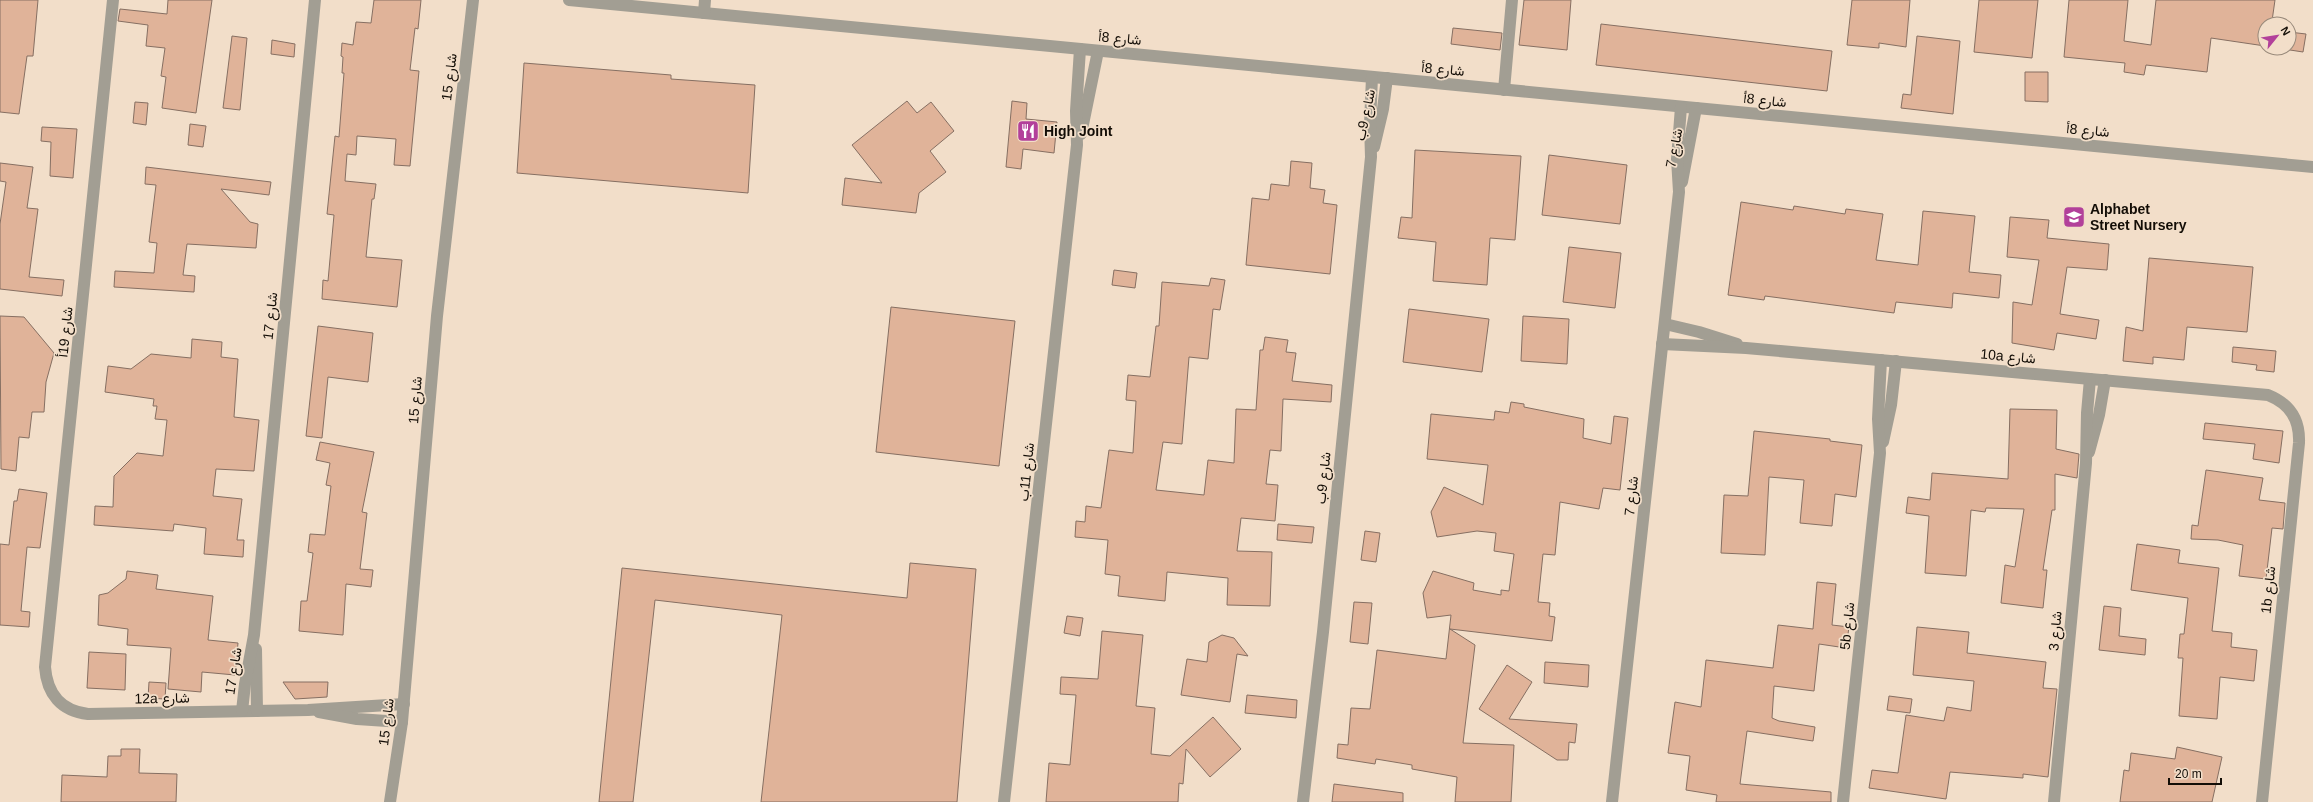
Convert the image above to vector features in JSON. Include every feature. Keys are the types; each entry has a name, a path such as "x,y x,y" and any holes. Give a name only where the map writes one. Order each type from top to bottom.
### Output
{"street":[{"name":"شارع 19أ","path":"45,668 113,0"},
{"name":"شارع 17","path":"242,711 245,684 254,635 315,0"},
{"name":"شارع 15","path":"390,802 404,704 438,309 473,0"},
{"name":"شارع 8أ","path":"569,0 690,6 704,13 2313,167"},
{"path":"704,13 705,0"},
{"path":"1504,90 1512,0"},
{"name":"شارع 11ب","path":"1004,802 1077,145 1076,111 1080,49"},
{"name":"شارع 11ب","path":"1077,145 1090,96 1098,51"},
{"name":"شارع 9ب","path":"1303,802 1371,157 1372,77"},
{"name":"شارع 9ب","path":"1371,157 1381,120 1387,78"},
{"name":"شارع 7","path":"1679,192 1677,159 1681,107"},
{"name":"شارع 7","path":"1612,802 1679,192 1687,160 1696,108"},
{"name":"10a شارع","path":"1664,324 1698,332 1746,348"},
{"name":"10a شارع","path":"1662,344 1746,348 2268,395"},
{"name":"5b شارع","path":"1880,453 1878,419 1881,360"},
{"name":"5b شارع","path":"1843,802 1880,453 1891,405 1896,361"},
{"name":"شارع 3","path":"2054,802 2086,463 2086,413 2090,379"},
{"name":"شارع 3","path":"2086,463 2099,415 2105,380"},
{"name":"1b شارع","path":"2262,802 2299,432 2295,417 2286,405 2268,395"},
{"name":"شارع 17","path":"254,635 257,664 257,711"},
{"name":"12a شارع","path":"45,668 46,679 56,699 70,710 79,713 308,710 404,704"},
{"name":"12a شارع","path":"308,710 357,719 402,722"}],"building":[{"path":"0,0 38,0 33,56 27,56 19,114 0,112"},
{"path":"168,0 212,0 196,113 162,108 166,77 161,76 165,48 146,46 148,25 118,21 120,9 167,14"},
{"path":"374,0 421,0 418,29 415,28 410,70 419,71 410,166 394,165 396,139 357,136 356,155 347,154 345,181 376,184 374,199 372,199 366,257 402,260 397,307 322,299 323,280 328,281 334,215 327,214 335,136 339,137 344,73 342,73 342,43 353,45 356,22 371,23"},
{"path":"1524,0 1571,0 1567,50 1519,45"},
{"path":"1852,0 1910,0 1906,47 1879,43 1879,48 1847,45"},
{"path":"1979,0 2038,0 2032,58 1974,52"},
{"path":"2069,0 2128,0 2124,41 2151,45 2156,0 2275,0 2273,16 2257,16 2257,45 2211,38 2207,72 2146,65 2144,75 2124,72 2125,63 2064,57"},
{"path":"1601,24 1832,51 1827,91 1596,65"},
{"path":"1453,28 1502,33 1500,50 1451,44"},
{"path":"2297,33 2306,34 2303,52 2297,51"},
{"path":"232,36 247,38 240,110 223,108"},
{"path":"1917,36 1960,41 1953,114 1901,108 1903,94 1911,95"},
{"path":"272,40 295,44 294,57 271,54"},
{"path":"524,63 671,75 671,79 755,85 748,193 517,173"},
{"path":"2025,72 2048,72 2048,102 2025,101"},
{"path":"907,101 917,113 931,102 954,131 930,151 946,172 919,193 916,213 842,205 845,178 882,183 852,145"},
{"path":"1012,101 1027,103 1026,119 1057,122 1054,153 1023,149 1021,169 1006,167"},
{"path":"135,102 148,103 146,125 133,123"},
{"path":"190,124 206,126 203,147 188,145"},
{"path":"42,127 77,129 73,178 50,176 51,142 41,141"},
{"path":"1415,150 1521,156 1515,240 1490,238 1487,285 1433,281 1436,242 1398,238 1401,217 1412,218"},
{"path":"1549,155 1627,165 1620,224 1542,215"},
{"path":"1291,161 1312,163 1310,188 1325,190 1323,203 1337,205 1330,274 1246,265 1252,198 1269,200 1271,184 1289,186"},
{"path":"0,163 33,167 27,208 38,209 29,277 64,280 62,296 0,289 0,224 6,182 0,181"},
{"path":"146,167 271,182 269,195 221,189 250,222 258,224 256,248 187,244 183,275 195,276 194,292 114,287 115,271 154,273 157,243 149,242 156,185 145,184"},
{"path":"1741,202 1793,210 1794,206 1845,214 1846,209 1883,214 1876,260 1918,265 1923,211 1975,216 1969,272 2001,275 1999,298 1953,293 1952,308 1896,302 1894,313 1765,296 1764,300 1728,295"},
{"path":"2010,217 2049,220 2047,238 2109,244 2107,270 2067,267 2060,314 2099,320 2096,339 2057,333 2054,350 2012,343 2013,302 2032,305 2039,260 2007,257"},
{"path":"1569,247 1621,253 1615,308 1563,302"},
{"path":"2149,258 2253,267 2247,332 2187,327 2184,360 2153,357 2153,364 2123,361 2126,327 2143,331"},
{"path":"1114,270 1137,273 1135,288 1112,285"},
{"path":"1211,278 1225,280 1220,310 1213,309 1208,359 1189,357 1182,444 1163,442 1156,490 1204,495 1208,460 1234,463 1236,409 1256,410 1260,350 1263,350 1265,337 1288,340 1286,352 1296,353 1292,381 1332,385 1331,402 1283,399 1281,451 1270,450 1266,484 1278,485 1275,521 1241,518 1237,551 1272,552 1270,606 1227,605 1228,578 1167,572 1165,601 1118,596 1120,576 1105,574 1108,540 1075,537 1076,521 1085,522 1086,506 1101,508 1109,450 1133,453 1136,401 1126,400 1128,375 1150,377 1156,326 1159,326 1162,282 1209,286"},
{"path":"891,307 1015,321 999,466 876,452"},
{"path":"1409,309 1489,319 1482,372 1403,362"},
{"path":"0,316 24,317 54,353 46,382 44,412 32,412 29,438 19,437 16,471 1,469"},
{"path":"1523,316 1569,319 1567,364 1521,361"},
{"path":"318,326 373,333 368,382 328,377 322,438 306,436"},
{"path":"192,339 222,342 221,357 238,359 234,417 259,420 254,471 216,469 213,496 242,499 237,540 244,540 243,557 204,554 206,528 174,524 173,531 94,525 95,506 113,507 114,476 137,453 163,456 167,420 155,419 157,406 153,406 154,399 105,392 108,366 131,369 151,354 191,358"},
{"path":"2233,347 2276,351 2274,372 2256,370 2257,365 2232,362"},
{"path":"1511,402 1524,404 1524,407 1584,419 1583,438 1611,444 1614,416 1628,418 1620,490 1603,488 1599,509 1560,502 1555,555 1543,554 1538,602 1550,603 1549,616 1555,617 1552,641 1450,629 1475,645 1463,743 1514,745 1511,802 1455,802 1457,777 1412,769 1412,765 1376,759 1375,764 1337,758 1338,744 1348,745 1351,708 1370,709 1377,650 1446,659 1451,615 1427,618 1423,593 1433,571 1474,583 1473,590 1501,595 1501,590 1509,591 1514,554 1494,551 1496,533 1477,531 1437,537 1431,512 1444,487 1483,505 1488,465 1427,459 1431,414 1494,420 1495,411 1509,413"},
{"path":"2010,409 2057,410 2056,449 2079,454 2077,478 2055,474 2055,510 2052,510 2043,570 2047,570 2043,608 2001,603 2005,565 2015,567 2024,509 1986,508 1985,512 1971,510 1966,576 1925,573 1929,516 1906,513 1908,497 1930,500 1932,473 2008,479"},
{"path":"2205,423 2283,431 2279,463 2253,459 2255,444 2203,439"},
{"path":"1754,431 1830,439 1830,441 1862,445 1856,497 1835,494 1832,526 1800,523 1804,480 1769,477 1765,555 1721,553 1724,495 1748,496"},
{"path":"320,442 374,452 362,512 367,513 360,569 373,570 371,587 346,584 343,635 299,631 301,601 307,601 313,553 308,552 310,534 325,535 331,486 326,485 330,463 316,460"},
{"path":"2206,470 2263,478 2259,500 2285,503 2283,529 2272,528 2266,579 2239,576 2243,545 2218,540 2191,539 2192,525 2198,526"},
{"path":"19,489 47,493 40,548 27,547 21,611 30,612 29,627 0,625 0,544 9,545 14,501 17,501"},
{"path":"1278,524 1314,527 1312,543 1277,540"},
{"path":"1365,531 1380,533 1376,562 1361,560"},
{"path":"2137,544 2180,550 2178,563 2219,568 2212,631 2232,633 2231,647 2257,650 2254,681 2220,677 2217,719 2179,716 2183,658 2178,658 2180,634 2184,634 2188,598 2131,590"},
{"path":"910,563 976,569 957,802 761,802 782,615 655,600 633,802 599,802 622,568 907,598"},
{"path":"127,571 158,575 156,589 213,596 208,640 238,643 235,675 202,672 201,692 168,689 171,648 127,645 128,629 98,625 99,595 108,593 126,579"},
{"path":"1817,582 1836,584 1832,625 1849,627 1846,648 1819,644 1814,691 1774,686 1772,718 1779,721 1815,727 1813,741 1747,731 1740,784 1831,792 1831,802 1716,802 1717,795 1686,790 1690,756 1668,753 1675,702 1701,707 1706,660 1773,668 1778,625 1813,629"},
{"path":"1354,602 1372,603 1368,644 1350,642"},
{"path":"2104,606 2121,608 2119,636 2146,639 2145,655 2099,650"},
{"path":"1067,616 1083,618 1080,636 1064,633"},
{"path":"1917,627 1969,632 1967,653 2046,662 2043,688 2057,689 2048,777 2023,774 2023,778 1950,772 1946,799 1869,788 1872,770 1898,773 1906,715 1944,721 1947,707 1971,711 1974,681 1913,675"},
{"path":"1102,631 1143,635 1136,706 1155,708 1151,754 1170,756 1213,717 1241,749 1210,777 1186,749 1183,784 1179,783 1178,802 1046,802 1049,763 1070,765 1076,695 1060,694 1061,677 1098,679"},
{"path":"1222,635 1234,638 1248,656 1237,654 1230,702 1181,695 1187,659 1207,662 1209,642"},
{"path":"89,652 126,654 125,690 87,688"},
{"path":"1545,662 1589,665 1588,687 1544,683"},
{"path":"1507,665 1532,682 1509,719 1577,724 1575,743 1569,742 1568,760 1557,760 1479,709"},
{"path":"149,682 166,683 165,699 148,698"},
{"path":"283,682 328,682 327,697 295,699"},
{"path":"1247,695 1297,700 1296,718 1245,713"},
{"path":"1889,696 1912,699 1910,713 1887,710"},
{"path":"2177,747 2222,757 2212,802 2120,802 2124,770 2129,771 2131,753 2175,759"},
{"path":"121,749 140,749 139,773 177,774 176,802 61,802 62,775 107,777 108,756 121,756"},
{"path":"1334,784 1403,793 1403,802 1332,802"}],"place":[{"name":"High Joint","path":"1028,131"},
{"name":"Alphabet Street Nursery","path":"2074,217"}]}
